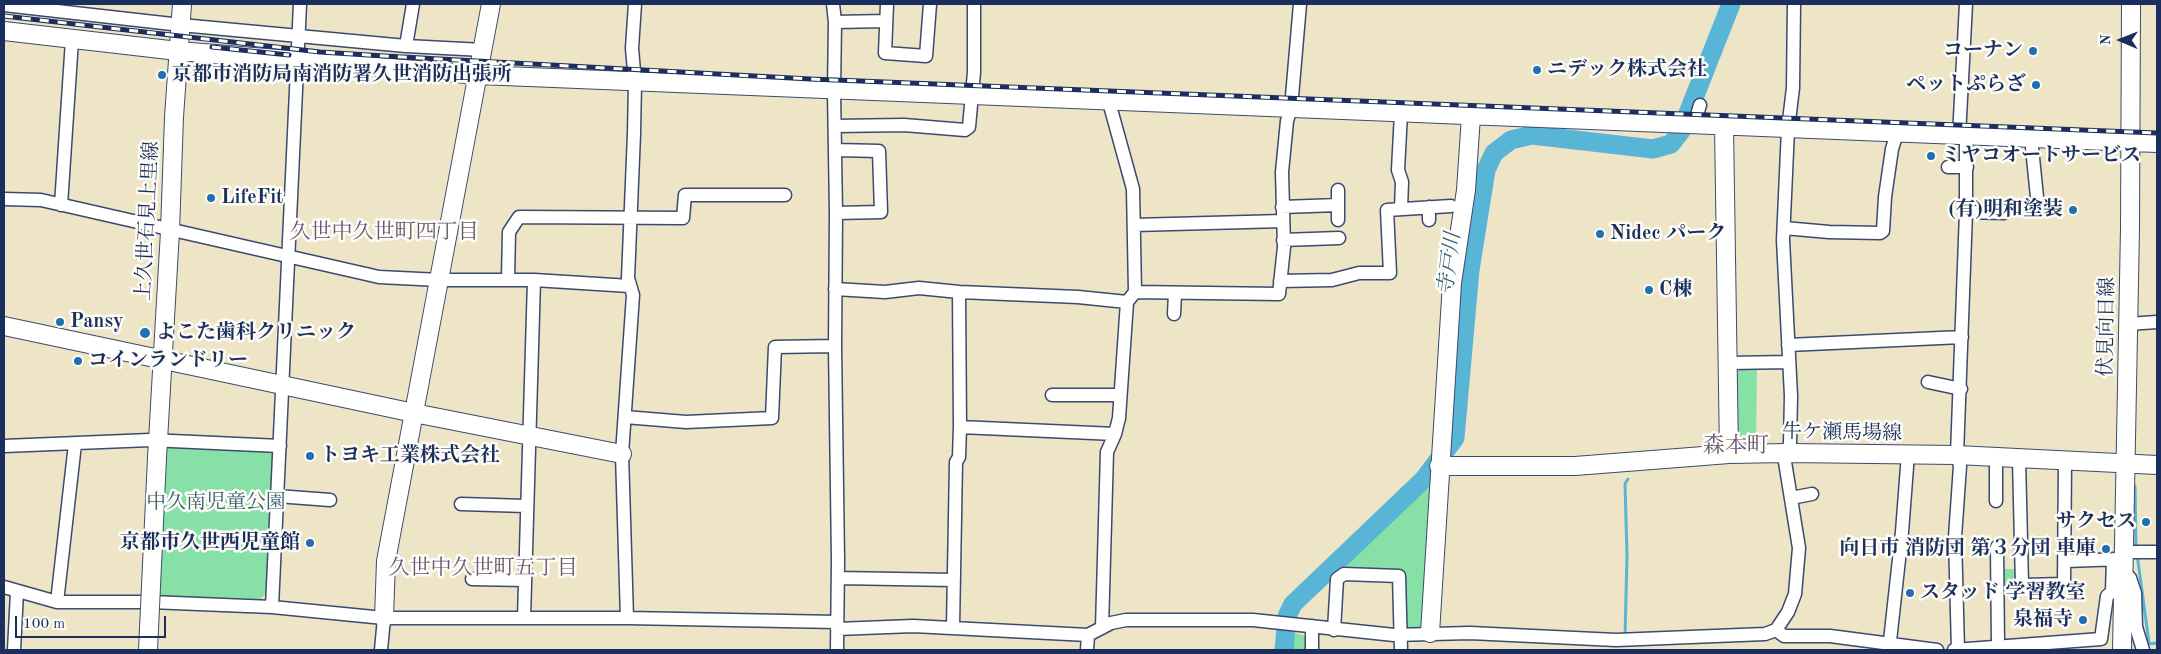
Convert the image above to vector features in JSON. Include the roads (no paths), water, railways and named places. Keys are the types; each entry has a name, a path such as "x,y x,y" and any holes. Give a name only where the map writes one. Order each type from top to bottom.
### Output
{"street":[{"name":"上久世石見上里線","path":"148,650 178,51 182,4"},
{"path":"272,607 300,4"},
{"path":"406,46 413,4"},
{"path":"380,650 384,618 386,561 479,76 491,4"},
{"path":"627,618 622,454 633,295 628,278 635,82 632,48 635,4"},
{"path":"833,4 835,22 834,90 836,150 837,650"},
{"path":"887,4 885,53 926,56 930,4"},
{"path":"835,126 904,125 965,130 969,127 974,72 974,4"},
{"path":"835,289 885,292 918,288 959,292 1078,297 1131,297 1175,293 1279,294 1283,240 1282,172 1287,121 1291,108 1300,4"},
{"path":"4,587 57,602 150,602 272,607 384,618 627,618 837,626 953,627 1088,635 1111,623 1126,620 1253,620 1285,622 1334,630 1401,635 1470,633 1585,644 1623,640 1765,634 1776,630 1788,612 1795,594 1799,548 1785,462 1790,443 1784,228 1788,128 1792,88 1794,4"},
{"path":"1966,4 1963,136 1967,168 1958,455 1960,466 1955,537 1957,650 2101,639 2107,596 2112,592 2121,561"},
{"name":"伏見向日線","path":"2122,650 2121,561 2128,324 2131,4"},
{"path":"4,5 298,36 406,46 483,50"},
{"path":"835,22 886,21"},
{"path":"4,31 178,51 479,76 2157,143"},
{"path":"61,205 72,40"},
{"path":"1102,628 1107,452 1115,434 1120,395 1131,297 1134,225 1133,189 1109,102"},
{"path":"1686,125 1700,104"},
{"path":"1401,113 1398,170 1402,182 1401,208"},
{"path":"1430,633 1452,283 1466,190 1470,116"},
{"path":"1724,126 1729,454"},
{"path":"1784,228 1829,232 1880,233 1883,231 1892,149 1897,133"},
{"path":"2031,138 2038,207 2044,208"},
{"path":"836,150 879,151 881,212 836,212"},
{"path":"1948,167 1967,168"},
{"path":"1338,190 1338,220"},
{"path":"508,279 509,232 519,217 683,218 685,195 785,196"},
{"path":"4,199 41,200 287,258 379,277 440,280 508,279 630,286"},
{"path":"1282,207 1338,205"},
{"path":"1280,281 1332,280 1359,273 1390,273 1387,210 1451,206"},
{"path":"1429,207 1429,220"},
{"path":"1966,212 2004,213"},
{"path":"1134,225 1283,221"},
{"path":"1283,240 1339,238"},
{"path":"524,618 534,280"},
{"path":"953,627 956,462 959,457 960,428 959,292"},
{"path":"1174,314 1175,293"},
{"path":"2128,324 2157,322"},
{"path":"4,326 622,454"},
{"path":"1788,345 1962,337"},
{"path":"625,418 686,422 772,418 775,347 835,346"},
{"path":"1728,362 1789,362"},
{"path":"1928,382 1961,389"},
{"path":"1052,395 1120,395"},
{"path":"960,428 1115,434"},
{"path":"4,446 75,444 158,449 280,446"},
{"path":"57,602 75,444"},
{"name":"牛ケ瀬馬場線","path":"1439,466 1575,466 1729,454 1788,453 1958,455 2157,465"},
{"path":"1889,648 1902,532 1908,454"},
{"path":"1996,457 1996,501"},
{"path":"2019,459 2022,585 2064,584 2066,561 2065,461"},
{"path":"1791,498 1812,494"},
{"path":"277,496 330,500"},
{"path":"461,504 526,506"},
{"path":"1997,547 1998,646"},
{"path":"2066,561 2121,561 2157,552"},
{"path":"2121,561 2130,578 2135,594 2136,627 2142,650"},
{"path":"1334,630 1337,579 1344,574 1399,576 1401,650"},
{"path":"838,578 954,580"},
{"path":"472,579 525,580"},
{"path":"14,650 17,592"},
{"path":"1312,626 1312,650"},
{"path":"1776,630 1784,636 1830,636 1889,648 1937,650"},
{"path":"1087,650 1088,635"}],"waterway":[{"name":"寺戸川","path":"1284,650 1287,616 1293,604 1424,479 1455,438 1470,270 1486,170 1494,153 1511,140 1532,135 1653,149 1671,144 1681,131 1731,4"},
{"path":"1625,637 1627,555 1625,484 1628,479"},
{"path":"2135,486 2136,548"},
{"path":"2137,554 2149,643"},
{"path":"2147,644 2157,643"}],"railway":[{"path":"4,16 320,52 384,56 810,79 2157,133"},
{"path":"212,47 289,55"}],"place":[{"name":"コーナン","path":"2033,51"},
{"name":"ニデック株式会社","path":"1537,70"},
{"name":"京都市消防局南消防署久世消防出張所","path":"162,75"},
{"name":"ペットぷらざ","path":"2036,85"},
{"name":"ミヤコオートサービス","path":"1931,156"},
{"name":"LifeFit","path":"211,198"},
{"name":"(有)明和塗装","path":"2073,210"},
{"name":"Nidec パーク","path":"1600,234"},
{"name":"C棟","path":"1649,290"},
{"name":"Pansy","path":"60,322"},
{"name":"よこた歯科クリニック","path":"145,333"},
{"name":"コインランドリー","path":"78,361"},
{"name":"トヨキ工業株式会社","path":"310,456"},
{"name":"サクセス","path":"2146,522"},
{"name":"京都市久世西児童館","path":"310,543"},
{"name":"向日市 消防団 第３分団 車庫","path":"2106,549"},
{"name":"スタッド 学習教室","path":"1910,593"},
{"name":"泉福寺","path":"2083,620"}],"district":[{"name":"久世中久世町四丁目","path":"384,232"},
{"name":"森本町","path":"1736,446"},
{"name":"久世中久世町五丁目","path":"483,568"}],"park label":[{"name":"中久南児童公園","path":"216,503"}]}
